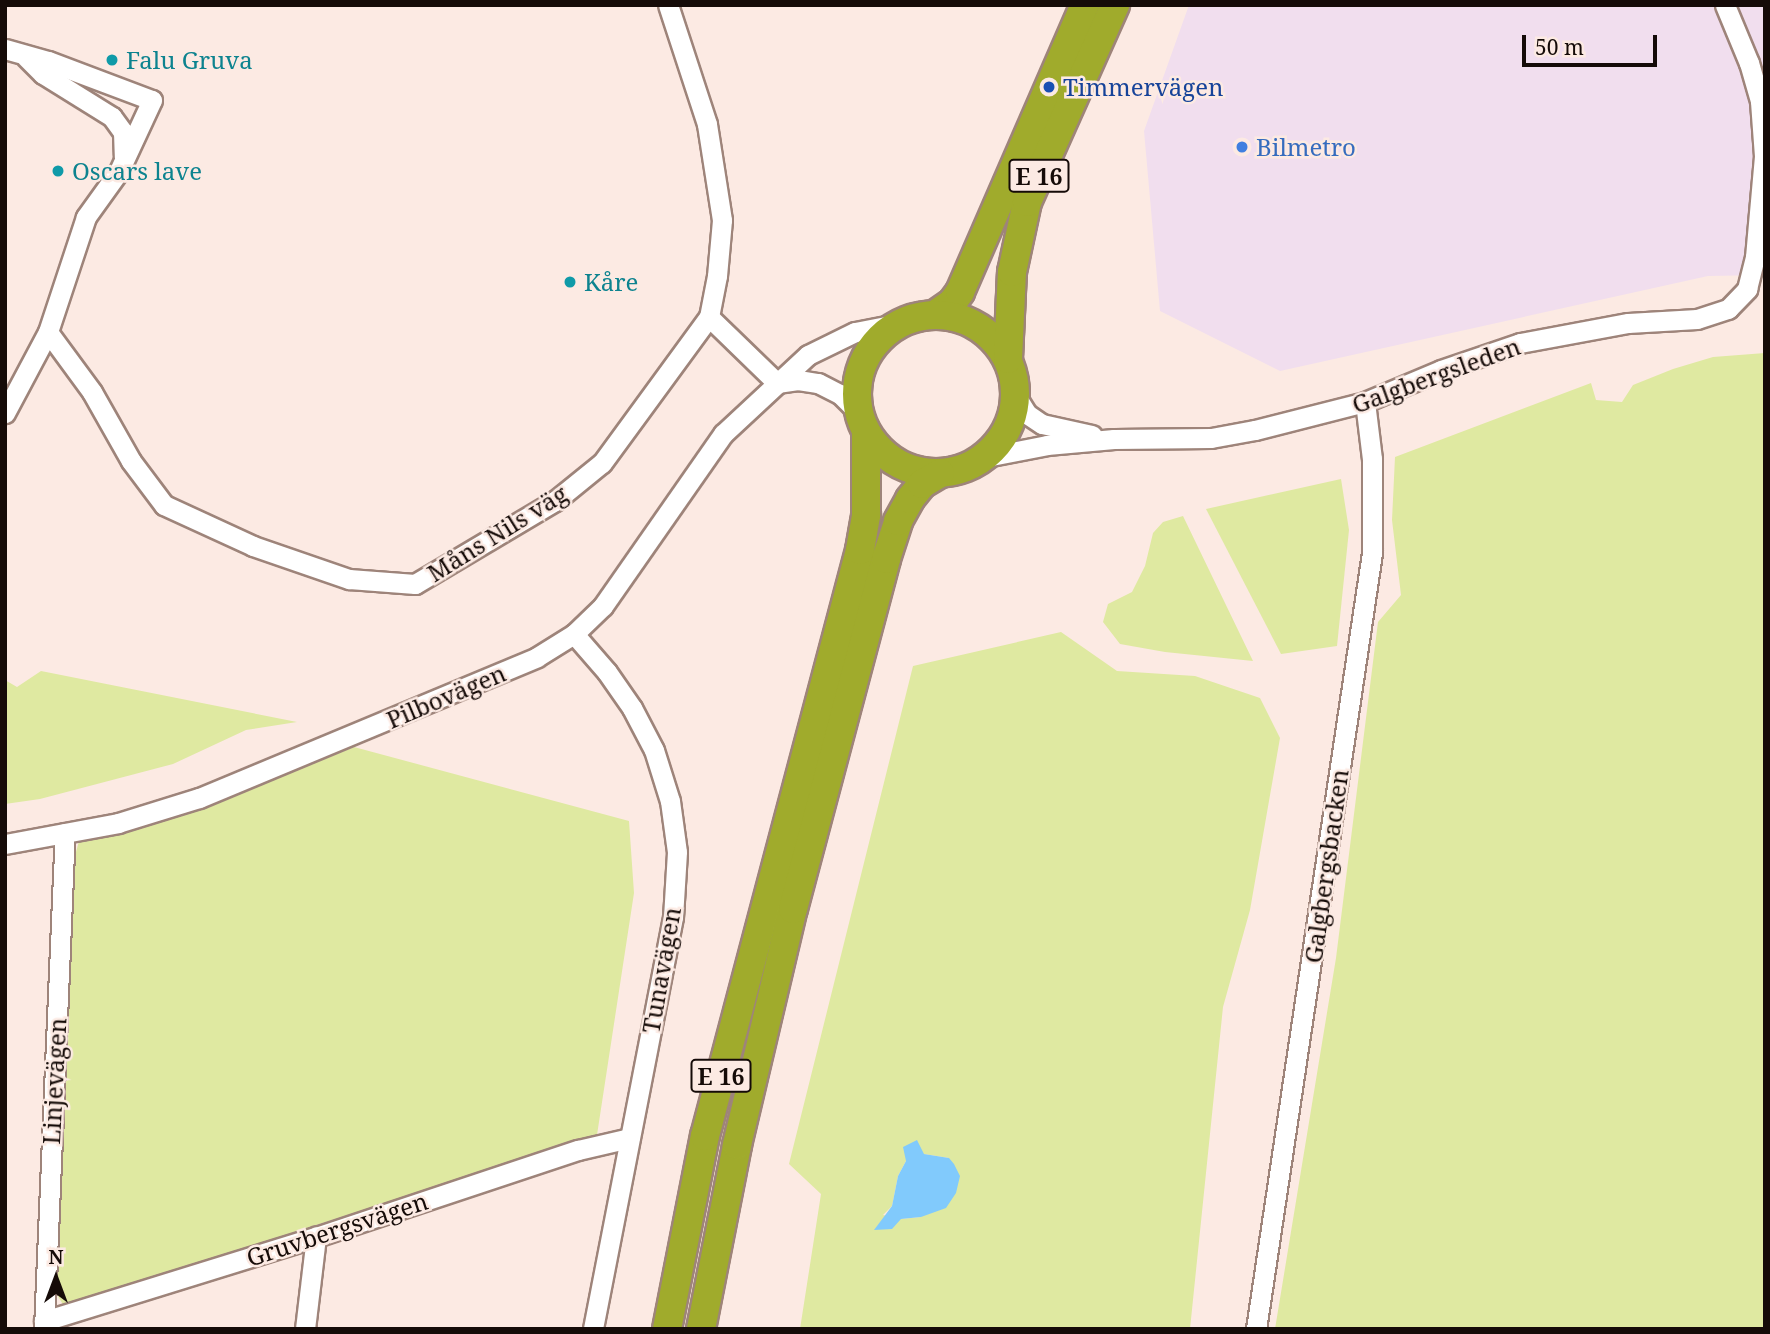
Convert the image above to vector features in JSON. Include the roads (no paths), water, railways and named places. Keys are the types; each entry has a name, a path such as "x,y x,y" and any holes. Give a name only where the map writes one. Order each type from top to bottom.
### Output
{"highway":[{"name":"E 16","path":"667,1329 705,1136 860,550 866,515 863,422 858,396 863,360 880,338 901,323 936,314 953,303 960,292 1085,5"},
{"name":"E 16","path":"701,1329 737,1145 793,909 898,521 922,484 940,473 958,470 986,457 1007,428 1014,393 1008,359 1012,272 1027,202 1115,5"},
{"name":"E 16","path":"936,314 960,318 982,329 994,337 1008,359"},
{"path":"863,422 894,461 940,473"}],"street":[{"path":"668,5 707,124 722,220 717,276 709,317 777,383 798,380 818,383 840,394 863,422"},
{"name":"Galgbergsleden","path":"986,457 1047,445 1114,439 1211,438 1364,402 1441,370 1520,343 1628,323 1697,319 1728,309 1748,286 1755,257 1764,156 1760,102 1749,64 1725,5"},
{"path":"5,413 48,332 86,217 119,171 152,100 14,51"},
{"path":"14,51 43,74 112,117 123,132 125,154 119,171"},
{"name":"Måns Nils väg","path":"48,332 92,392 131,461 164,505 253,546 349,579 415,584 555,501 602,463 709,317"},
{"name":"Pilbovägen","path":"5,844 118,822 199,798 537,657 574,634 603,606 723,434 777,383 808,355 855,332 901,323"},
{"name":"Galgbergsleden","path":"1014,393 1027,414 1042,424 1114,439"},
{"name":"Galgbergsbacken","path":"1256,1329 1372,553 1372,459 1364,402"},
{"name":"Tunavägen","path":"574,634 626,699 654,750 670,801 677,852 673,917 593,1329"},
{"name":"Linjevägen","path":"44,1325 65,833"},
{"name":"Gruvbergsvägen","path":"44,1325 578,1150 630,1138"},
{"path":"305,1329 316,1237"}],"water":[{"path":"917,1140 924,1154 949,1158 954,1164 960,1176 956,1193 946,1208 921,1217 901,1219 892,1229 874,1230 892,1206 898,1176 906,1161 903,1147"}],"place":[{"name":"Falu Gruva","path":"112,60"},
{"name":"Timmervägen","path":"1049,87"},
{"name":"Bilmetro","path":"1242,147"},
{"name":"Oscars lave","path":"58,171"},
{"name":"Kåre","path":"570,282"}]}
